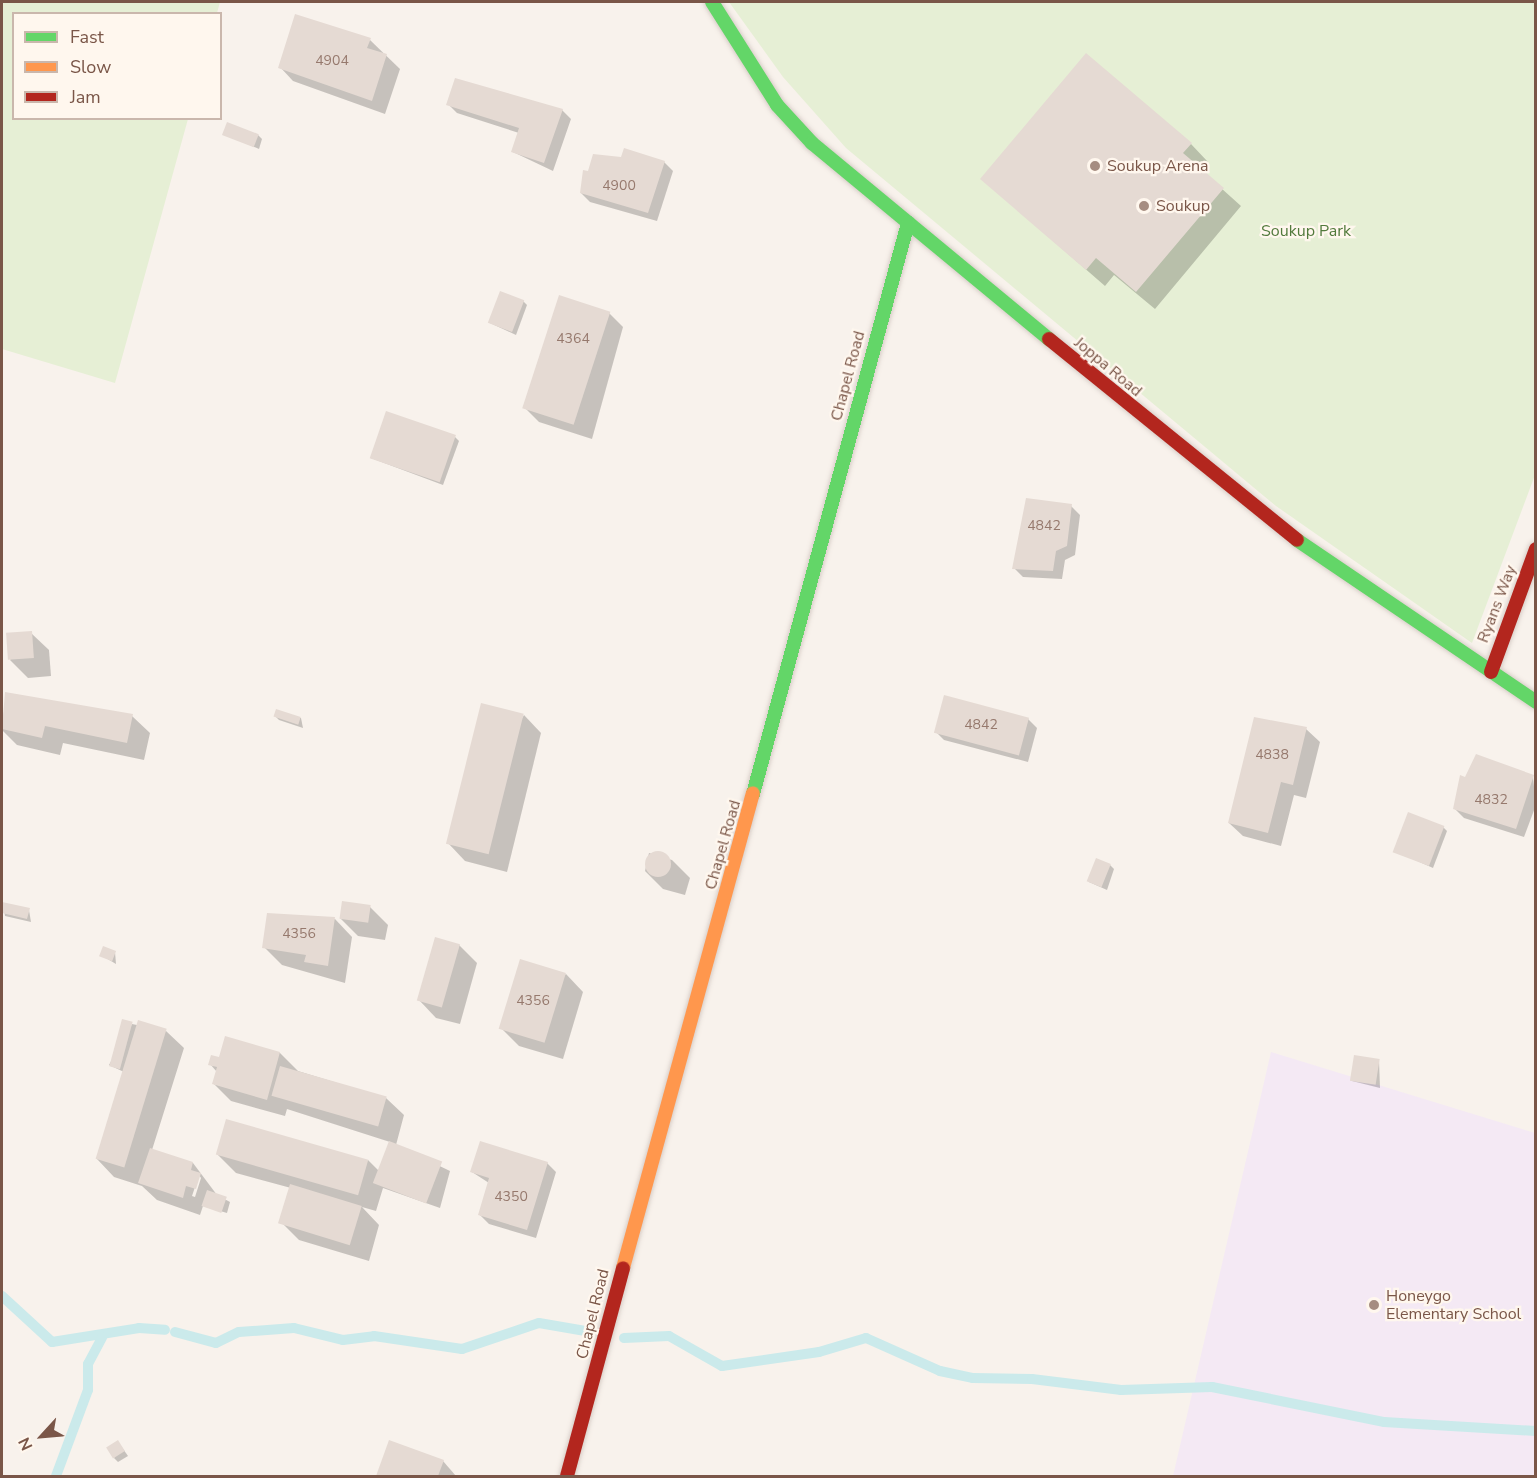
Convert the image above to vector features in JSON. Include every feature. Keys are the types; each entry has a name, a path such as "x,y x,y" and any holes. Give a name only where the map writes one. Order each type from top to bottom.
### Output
{"street":[{"name":"Joppa Road","path":"712,2 777,105 812,143 1279,528 1536,702"},
{"name":"Chapel Road","path":"567,1476 908,223"},
{"name":"Ryans Way","path":"1491,672 1536,549"}],"shaded area":[{"name":"Honeygo Elementary School","path":"1271,1052 1535,1133 1535,1476 1173,1476"}],"green space":[{"path":"2,2 220,2 217,12 12,12 12,120 188,120 115,383 2,349"},
{"name":"Soukup Park","path":"729,2 1535,2 1535,475 1472,643 1276,506 846,148 783,77"}],"building":[{"path":"295,14 371,38 367,48 387,54 372,101 278,68"},
{"name":"Soukup Arena","path":"1086,53 1192,143 1183,153 1224,188 1136,292 1096,258 1086,270 980,179"},
{"path":"455,78 563,109 544,163 511,152 519,128 446,105"},
{"path":"227,122 259,134 254,147 222,135"},
{"path":"624,148 665,161 648,213 580,193 583,170 588,171 593,154 621,157"},
{"path":"500,291 524,300 512,332 488,323"},
{"path":"559,295 610,312 574,425 522,408"},
{"path":"386,411 456,435 440,482 370,458"},
{"path":"1026,498 1072,504 1067,546 1056,551 1053,571 1012,569"},
{"path":"32,631 34,658 8,660 6,633"},
{"path":"5,692 133,714 127,743 45,726 42,738 2,729"},
{"path":"944,695 1029,718 1019,755 934,733"},
{"path":"481,703 524,714 489,854 446,844"},
{"path":"276,709 301,717 298,725 274,717"},
{"path":"1254,717 1307,727 1293,785 1281,782 1268,833 1228,823"},
{"path":"1476,754 1534,775 1516,829 1453,809 1460,775 1465,777"},
{"path":"1408,812 1444,826 1429,866 1393,852"},
{"path":"658,851 667,855 671,864 667,873 658,877 649,873 645,864 649,855"},
{"path":"1096,858 1111,864 1101,887 1087,881"},
{"path":"342,901 371,905 368,923 339,919"},
{"path":"2,902 30,908 27,919 2,913"},
{"path":"267,913 335,917 328,966 304,962 306,955 262,948"},
{"path":"435,937 460,944 442,1008 417,1000"},
{"path":"103,946 116,951 112,961 99,956"},
{"path":"520,959 566,973 545,1043 499,1029"},
{"path":"122,1019 133,1022 120,1069 109,1066"},
{"path":"138,1020 167,1029 124,1167 96,1159"},
{"path":"225,1036 280,1052 267,1100 212,1084 217,1067 208,1065 211,1055 219,1057"},
{"path":"1354,1055 1380,1059 1376,1085 1350,1081"},
{"path":"280,1066 387,1097 378,1126 271,1096"},
{"path":"226,1119 368,1160 358,1195 216,1155"},
{"path":"389,1141 442,1161 426,1203 373,1183"},
{"path":"480,1141 548,1162 527,1230 478,1215 489,1178 470,1172"},
{"path":"150,1148 193,1162 191,1170 201,1173 196,1189 186,1186 183,1198 138,1183"},
{"path":"290,1184 362,1206 350,1245 278,1223"},
{"path":"207,1190 227,1197 221,1213 201,1206"},
{"path":"118,1440 125,1451 113,1458 106,1447"},
{"path":"389,1440 444,1460 438,1476 376,1476"}],"waterway":[{"path":"2,1296 52,1342 139,1328 165,1330"},
{"path":"175,1332 216,1343 239,1332 294,1328 343,1340 374,1336 462,1349 539,1323 591,1332"},
{"path":"624,1338 669,1336 722,1366 819,1352 866,1338 940,1371 973,1378 1032,1379 1121,1390 1212,1387 1384,1422 1536,1431"},
{"path":"56,1476 88,1390 88,1364 102,1338"}],"traffic: fast":[{"path":"712,2 777,105 812,143 1049,339"},
{"path":"753,794 908,223"},
{"path":"1297,540 1536,702"}],"traffic: slow":[{"path":"623,1268 753,794"}],"traffic: jam":[{"path":"1049,339 1297,540"},
{"path":"1491,672 1536,549"},
{"path":"567,1476 623,1268"}],"place":[{"name":"Soukup Arena","path":"1095,166"},
{"name":"Soukup","path":"1144,206"},
{"name":"Honeygo Elementary School","path":"1374,1305"}]}
